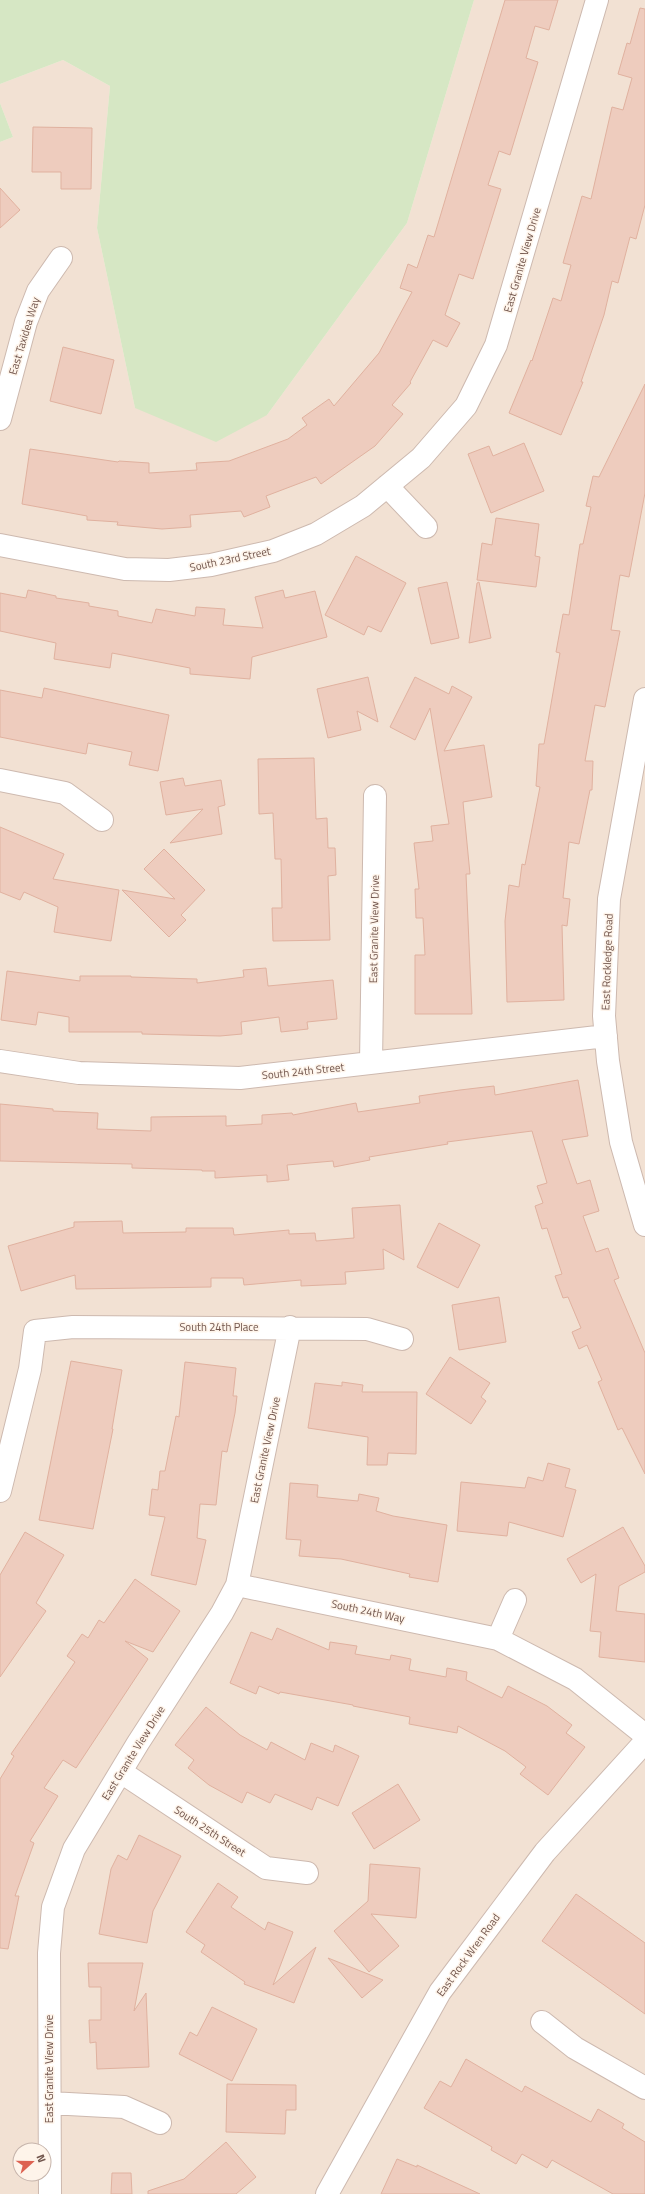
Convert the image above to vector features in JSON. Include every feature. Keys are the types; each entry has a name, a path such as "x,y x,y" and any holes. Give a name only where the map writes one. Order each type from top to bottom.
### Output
{"street":[{"name":"East Granite View Drive","path":"316,534 363,506 421,458 466,406 496,345 597,0"},
{"name":"East Taxidea Way","path":"0,419 26,322 38,291 60,258"},
{"path":"387,486 426,528"},
{"name":"South 23rd Street","path":"0,544 125,569 169,570 211,565 273,551 316,534"},
{"name":"East Rockledge Road","path":"645,699 609,899 604,1016 621,1142 645,1225"},
{"path":"0,780 65,793 102,820"},
{"name":"East Granite View Drive","path":"371,1063 375,796"},
{"name":"South 24th Street","path":"0,1060 79,1073 240,1078 606,1036"},
{"name":"South 24th Place","path":"0,1491 30,1369 36,1331 73,1327 290,1327 367,1329 402,1339"},
{"name":"East Granite View Drive","path":"50,2194 49,1953 53,1907 74,1849 222,1613 237,1585 290,1327"},
{"name":"South 24th Way","path":"237,1585 498,1639 575,1679 645,1735"},
{"path":"498,1639 515,1600"},
{"name":"East Rock Wren Road","path":"327,2194 440,1992 546,1852 645,1742"},
{"name":"South 25th Street","path":"121,1772 266,1868 307,1873"},
{"path":"542,2022 574,2048 645,2088"},
{"path":"50,2103 124,2107 160,2123"}],"shaded area":[{"path":"474,0 645,0 645,2194 0,2194 0,142 13,137 0,103 0,84 63,60 110,86 97,228 135,408 267,415 407,223"}],"green space":[{"path":"0,0 474,0 407,223 267,415 216,442 135,408 97,228 110,86 63,60 0,84"},
{"path":"0,103 13,137 0,142"}],"building":[{"path":"505,0 558,0 549,30 535,26 526,58 538,62 510,155 499,151 488,185 501,189 473,279 459,274 445,315 460,323 447,347 433,340 410,382 411,383 392,405 403,414 375,446 321,484 316,477 266,496 270,507 244,517 241,511 190,515 191,527 162,529 117,525 118,522 87,520 87,516 22,504 30,449 118,462 149,463 149,473 197,470 196,463 229,461 288,439 307,425 302,418 329,399 334,406 379,353 412,292 400,288 408,264 417,268 428,235 434,237"},
{"path":"640,8 645,9 645,205 636,239 630,237 618,283 612,281 604,315 581,382 583,382 561,435 509,413 531,360 532,361 553,298 561,301 571,265 563,263 582,196 591,199 612,107 623,110 632,78 618,74 627,43 630,44"},
{"path":"33,127 92,128 91,189 61,189 61,172 32,172"},
{"path":"0,188 20,210 0,228"},
{"path":"63,347 114,360 101,414 50,401"},
{"path":"645,384 645,493 629,577 620,575 611,630 620,631 605,707 595,705 585,761 593,761 592,790 590,790 579,844 569,842 563,898 570,899 567,926 562,925 564,1000 507,1002 505,921 509,885 519,887 522,864 525,865 540,787 536,786 539,744 544,744 560,653 556,652 563,614 569,615 580,544 583,544 591,507 586,506 593,476 599,477"},
{"path":"524,443 544,491 491,513 468,454 489,446 493,456"},
{"path":"496,518 539,524 535,556 540,557 536,587 477,580 482,543 492,545"},
{"path":"356,556 406,583 381,632 368,626 364,635 325,615"},
{"path":"447,582 459,638 431,644 418,588"},
{"path":"479,582 491,638 469,643 477,583"},
{"path":"28,590 56,596 56,598 89,603 89,606 118,611 118,616 152,623 156,609 195,616 196,607 225,609 223,625 263,628 255,597 283,590 285,598 315,591 327,637 252,657 250,679 190,674 190,668 112,653 110,668 54,659 56,643 0,631 0,593 26,598"},
{"path":"368,677 378,722 357,711 361,730 328,738 317,689"},
{"path":"415,677 449,694 452,686 472,697 444,751 484,745 492,797 463,802 470,874 466,874 472,1014 415,1014 415,955 425,955 423,918 416,918 415,889 419,889 414,843 433,841 431,826 449,824 430,708 415,740 390,727"},
{"path":"44,688 169,715 158,771 129,765 132,752 88,743 86,754 0,737 0,690 42,698"},
{"path":"314,758 316,819 327,818 328,848 335,848 336,875 328,876 330,940 273,941 272,908 282,908 281,859 275,859 273,813 259,814 258,759"},
{"path":"183,778 185,786 221,780 225,805 218,807 222,834 170,843 203,809 166,815 160,782"},
{"path":"0,827 64,854 53,879 119,890 111,941 54,932 58,907 24,892 20,900 0,892"},
{"path":"164,849 205,890 181,915 186,920 169,937 122,890 175,899 144,869"},
{"path":"266,968 268,986 333,980 337,1019 307,1022 308,1029 281,1032 279,1017 241,1022 242,1034 220,1036 142,1034 142,1032 69,1032 69,1017 38,1012 36,1025 1,1020 7,971 80,981 80,976 131,976 197,979 197,983 244,977 243,970"},
{"path":"578,1080 588,1136 562,1140 577,1184 590,1180 599,1211 583,1216 596,1252 608,1248 619,1278 614,1280 645,1353 645,1474 622,1428 618,1430 598,1382 602,1380 587,1345 579,1349 572,1332 581,1328 568,1297 563,1298 555,1276 562,1274 547,1228 542,1229 535,1206 543,1203 537,1186 547,1183 532,1131 447,1142 448,1144 369,1157 370,1160 334,1167 333,1161 287,1165 289,1180 267,1182 267,1175 215,1178 215,1171 132,1168 132,1164 0,1161 0,1104 53,1109 53,1111 98,1113 97,1129 151,1131 151,1117 226,1116 226,1126 262,1124 262,1115 292,1113 293,1115 356,1103 358,1112 420,1103 419,1096 460,1090 494,1086 495,1095"},
{"path":"400,1205 404,1260 383,1249 384,1269 345,1272 346,1284 301,1286 301,1280 244,1285 243,1278 211,1278 211,1287 76,1289 75,1275 21,1291 8,1246 74,1227 74,1222 122,1221 123,1233 186,1232 186,1228 233,1228 234,1235 289,1230 289,1234 315,1233 316,1241 354,1238 352,1208"},
{"path":"439,1223 480,1245 458,1288 417,1267"},
{"path":"499,1297 506,1342 459,1350 452,1305"},
{"path":"450,1357 490,1383 481,1397 486,1401 471,1424 426,1394"},
{"path":"71,1361 122,1370 113,1429 93,1529 39,1520"},
{"path":"185,1362 236,1368 233,1396 237,1396 235,1413 227,1452 222,1451 216,1505 200,1504 197,1538 206,1540 196,1585 151,1575 165,1517 149,1515 152,1489 158,1490 160,1471 165,1471 176,1416 179,1417"},
{"path":"342,1382 363,1385 362,1392 417,1392 416,1454 388,1453 387,1465 367,1465 368,1437 308,1428 315,1383 342,1386"},
{"path":"548,1463 570,1469 565,1487 576,1490 563,1537 509,1522 507,1536 457,1531 461,1482 525,1488 528,1477 543,1481"},
{"path":"290,1483 318,1485 317,1497 358,1501 359,1494 379,1498 376,1511 393,1516 447,1525 438,1582 409,1577 410,1574 341,1559 299,1556 301,1540 286,1539"},
{"path":"623,1527 645,1566 645,1572 619,1586 616,1611 645,1614 645,1662 599,1657 601,1632 590,1631 596,1574 581,1583 567,1559"},
{"path":"25,1532 64,1555 36,1603 46,1611 0,1677 0,1575"},
{"path":"135,1579 180,1611 153,1652 125,1641 148,1659 76,1768 63,1760 44,1788 58,1796 30,1841 34,1843 15,1896 19,1896 8,1949 0,1948 0,1779 14,1756 11,1754 75,1662 67,1656 82,1634 88,1638 99,1620 104,1623"},
{"path":"277,1628 329,1650 330,1642 357,1646 355,1654 390,1660 391,1655 411,1659 409,1670 446,1677 447,1668 467,1672 466,1680 502,1698 508,1686 547,1706 572,1725 566,1733 585,1747 548,1795 520,1774 526,1767 505,1751 458,1726 457,1733 409,1724 410,1717 280,1692 279,1694 259,1686 256,1694 230,1683 251,1632 272,1640"},
{"path":"206,1707 240,1735 267,1750 271,1742 305,1760 311,1743 333,1752 335,1745 359,1756 338,1806 317,1797 312,1810 275,1794 270,1803 247,1792 242,1803 209,1785 188,1768 194,1760 175,1745"},
{"path":"398,1784 420,1820 374,1849 352,1813"},
{"path":"139,1835 181,1856 153,1911 147,1943 99,1934 111,1869 118,1855 127,1860"},
{"path":"370,1864 420,1868 416,1918 371,1914 399,1946 369,1972 334,1931 368,1901"},
{"path":"218,1883 238,1897 231,1907 265,1930 268,1922 293,1932 273,1985 316,1947 294,2003 244,1984 245,1982 201,1952 205,1945 186,1932"},
{"path":"576,1894 645,1943 645,2014 542,1941"},
{"path":"328,1958 383,1980 362,1998"},
{"path":"88,1963 143,1963 134,2011 146,1993 149,2067 97,2069 96,2042 90,2043 89,2020 101,2020 101,1987 89,1987"},
{"path":"212,2007 257,2029 232,2081 179,2054 190,2032 197,2036"},
{"path":"466,2059 522,2092 525,2086 591,2122 598,2109 624,2124 622,2128 645,2142 645,2194 613,2194 552,2160 547,2168 522,2154 516,2164 491,2150 492,2147 424,2108 440,2081 451,2087"},
{"path":"227,2084 296,2085 296,2110 286,2110 285,2134 226,2132"},
{"path":"226,2142 256,2177 236,2194 148,2194 148,2191 184,2179"},
{"path":"397,2159 417,2167 417,2165 480,2194 381,2194"},
{"path":"112,2173 131,2173 132,2194 111,2194"}]}
